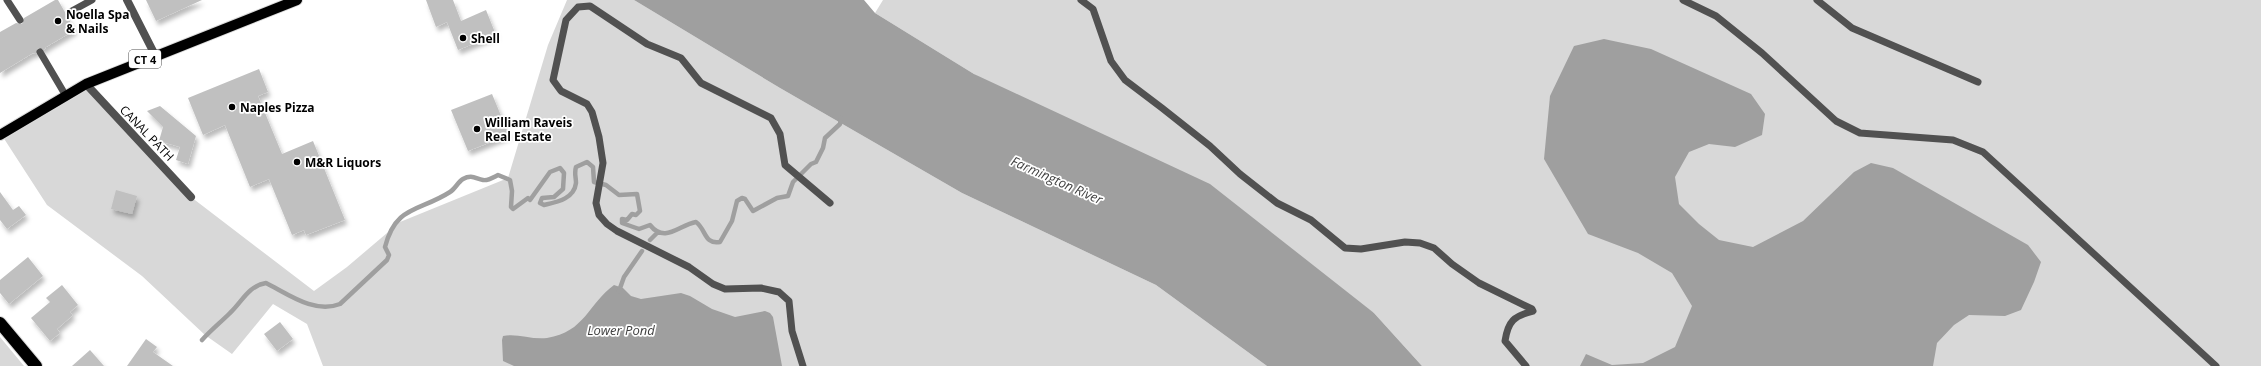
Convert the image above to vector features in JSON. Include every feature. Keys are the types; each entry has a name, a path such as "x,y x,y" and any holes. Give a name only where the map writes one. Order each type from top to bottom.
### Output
{"highway":[{"path":"0,323 36,366"}],"main road":[{"name":"CT 4","path":"0,135 86,84 155,55 297,0"}],"street":[{"path":"127,0 155,55"},
{"name":"CANAL PATH","path":"86,84 101,103 191,197"}],"lane":[{"path":"8,0 20,20"},
{"path":"70,12 92,0"},
{"path":"1081,0 1093,9 1111,61 1124,80 1210,146 1240,174 1277,203 1311,220 1345,248 1361,249 1405,242 1420,242 1434,248 1452,264 1479,283 1532,308 1533,311 1520,315 1507,326 1505,340 1526,366"},
{"path":"1683,0 1716,16 1762,53 1836,121 1849,129 1860,133 1953,140 1983,152 2216,366"},
{"path":"1817,0 1852,28 1978,82"},
{"path":"803,366 792,331 789,301 779,292 761,288 725,289 713,284 689,267 617,231 599,215 596,203 603,162 599,137 592,112 587,104 561,91 552,80 566,20 578,7 590,6 647,44 681,58 701,83 771,118 780,134 785,165 830,203"},
{"path":"40,52 66,96"}],"shaded area":[{"path":"567,0 634,0 780,88 962,193 1156,285 1267,366 323,366 307,324 273,304 232,354 205,335 142,276 47,205 1,134 86,84 191,197 314,291 347,267 400,222 508,178 548,45"},
{"path":"883,0 2261,0 2261,366 1422,366 1374,313 974,74 875,13"},
{"path":"0,337 24,366 0,366"}],"water":[{"name":"Farmington River","path":"634,0 864,0 875,13 974,74 1210,184 1374,313 1422,366 1267,366 1156,285 962,193 780,88"},
{"path":"1604,39 1651,49 1751,94 1765,114 1762,135 1735,147 1709,144 1689,152 1675,177 1679,204 1699,224 1719,240 1753,247 1803,221 1854,172 1871,163 1893,168 2028,245 2041,262 2034,282 2021,310 2005,316 1969,315 1954,325 1937,343 1933,366 1580,366 1586,354 1612,365 1643,363 1675,347 1692,306 1672,273 1638,253 1588,234 1544,159 1550,96 1574,46"},
{"name":"Lower Pond","path":"614,285 623,288 631,296 641,299 681,293 690,296 712,309 735,317 765,311 770,313 773,317 782,366 514,366 503,361 503,336 514,335 547,338 560,335 578,324 605,292"}],"building":[{"path":"55,0 58,0 75,30 46,47 44,50 38,48 36,54 33,53 0,73 0,32 16,23 22,24 24,18"},
{"path":"146,0 202,0 156,21"},
{"path":"426,0 453,0 461,21 486,10 496,35 458,50 447,22 436,27"},
{"path":"259,69 268,92 258,96 282,154 313,141 345,220 306,235 304,230 292,235 269,179 250,187 225,125 203,135 188,98"},
{"path":"492,94 509,135 468,151 451,110"},
{"path":"160,106 196,136 188,164 176,160 180,147 159,141 163,127 147,111"},
{"path":"116,190 137,196 132,214 111,209"},
{"path":"0,192 13,210 19,206 26,215 7,229 0,220"},
{"path":"28,257 43,276 9,304 0,293 0,280"},
{"path":"62,285 78,305 70,312 73,315 57,329 60,333 50,341 31,318 50,302 46,298"},
{"path":"280,322 293,339 277,351 264,334"},
{"path":"146,339 157,347 153,352 173,366 127,366"},
{"path":"90,350 104,366 72,366"}],"waterway":[{"path":"202,340 254,287 266,283 311,305 330,306 340,304 387,260 389,255 385,247 390,233 402,216 450,192 461,180 469,177 485,180 491,179 498,175 510,180 512,191 511,207 513,209 528,198 530,200 550,172 560,168 564,173 563,189 554,197 542,198 540,203 544,205 564,199 572,193 575,188 576,167 587,162 593,167 594,182 606,185 619,195 637,194 640,211 636,215 632,214 627,220 622,219 622,223 639,229 650,225 661,233 667,233 696,222 708,239 711,241 720,242 732,221 737,201 742,198 745,199 753,211 777,198 788,196 793,182 811,164 816,162 823,148 825,138 840,124 841,118"},
{"path":"650,240 658,232"},
{"path":"619,291 624,277 642,251"}],"place":[{"name":"Noella Spa & Nails","path":"58,21"},
{"name":"Shell","path":"463,38"},
{"name":"Naples Pizza","path":"232,107"},
{"name":"William Raveis Real Estate","path":"477,129"},
{"name":"M&R Liquors","path":"297,162"}]}
